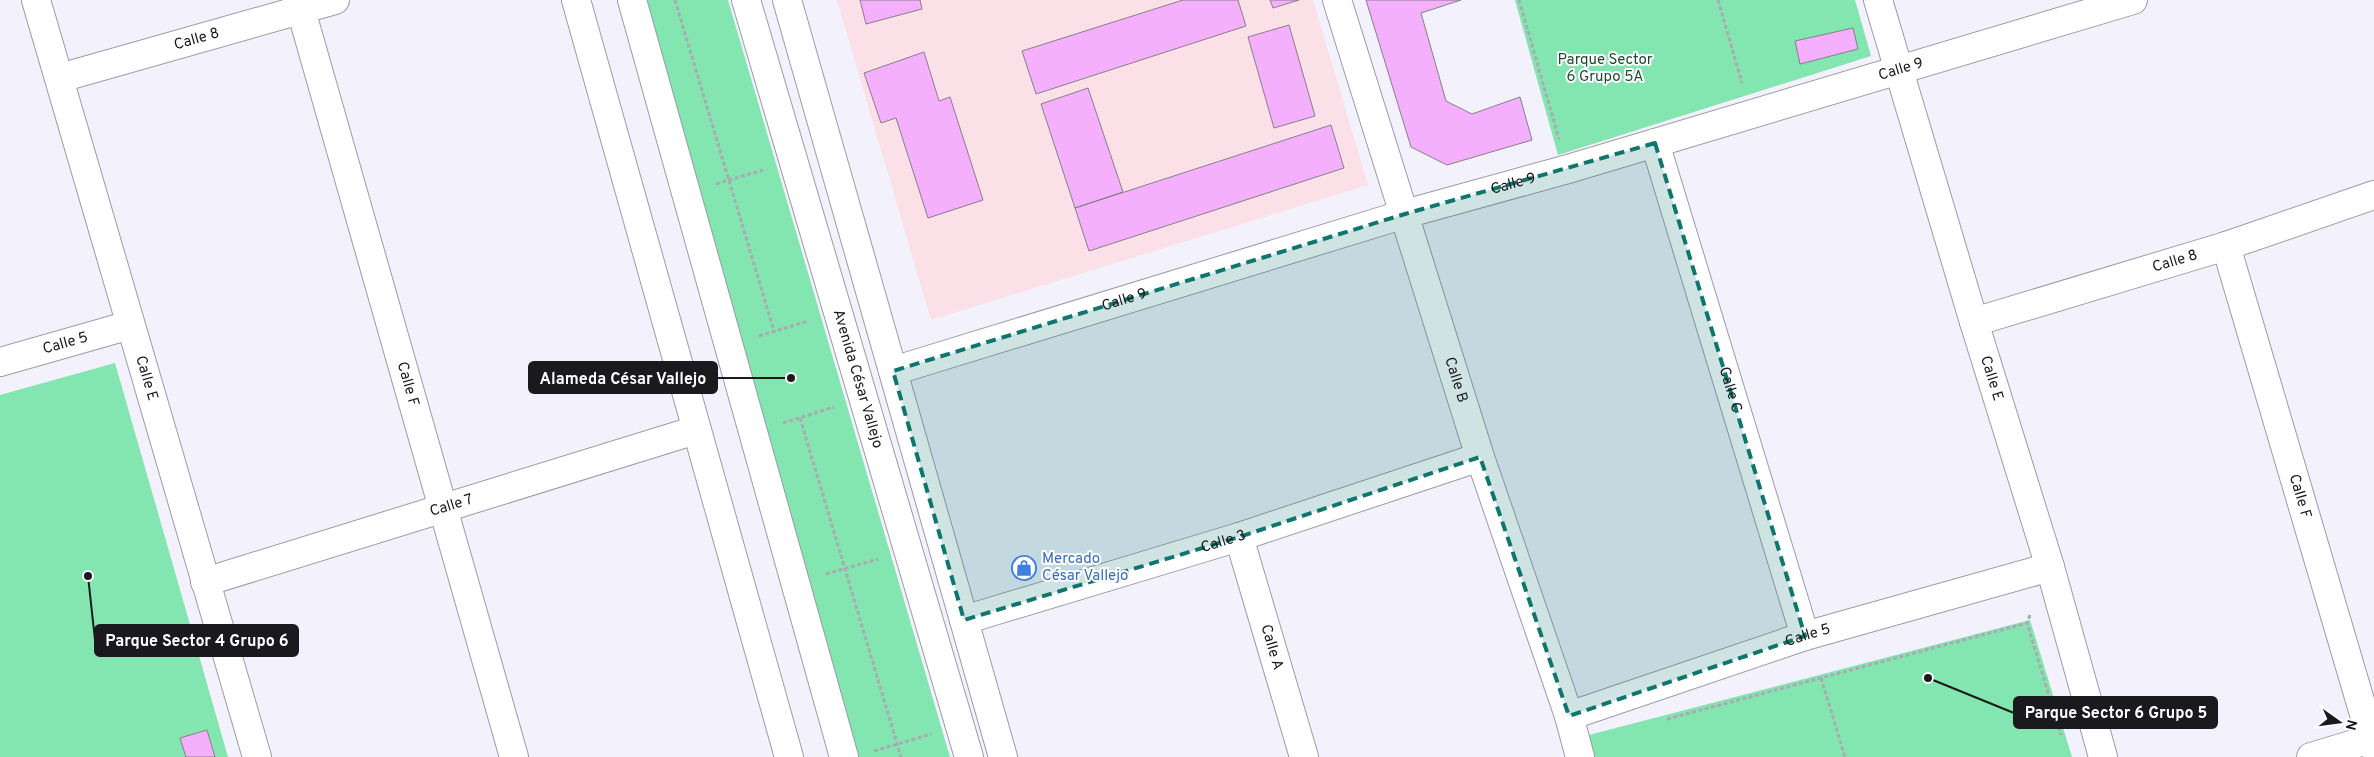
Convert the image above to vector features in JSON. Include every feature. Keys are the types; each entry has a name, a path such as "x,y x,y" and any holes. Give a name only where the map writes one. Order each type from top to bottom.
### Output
{"street":[{"name":"Calle E","path":"36,0 257,757"},
{"name":"Calle 8","path":"60,78 335,0"},
{"path":"576,0 789,757"},
{"path":"632,0 844,757"},
{"name":"Avenida César Vallejo","path":"746,0 969,757"},
{"path":"786,0 1003,757"},
{"name":"Calle B","path":"1337,0 1480,457 1569,716 1580,757"},
{"name":"Calle E","path":"1878,0 1974,322 2050,567 2103,757"},
{"name":"Calle 9","path":"893,371 1405,214 1568,169 2133,0"},
{"name":"Calle F","path":"301,10 514,757"},
{"name":"Calle C","path":"1655,143 1805,636"},
{"name":"Calle 8","path":"1974,322 2226,246 2374,196"},
{"name":"Calle F","path":"2226,246 2373,742"},
{"name":"Calle 5","path":"0,362 130,325"},
{"name":"Calle 7","path":"205,582 696,430"},
{"name":"Calle 3","path":"964,620 1239,536 1480,457"},
{"name":"Calle A","path":"1239,536 1304,757"},
{"name":"Calle 5","path":"1569,716 1805,636 2050,567"},
{"path":"2311,757 2373,742"}],"path":[{"path":"675,0 774,331"},
{"path":"1519,0 1568,169"},
{"path":"1718,0 1751,114"},
{"path":"713,185 763,169"},
{"path":"758,336 809,321"},
{"path":"775,425 835,407"},
{"path":"800,418 901,757"},
{"path":"819,576 881,558"},
{"path":"1658,721 2027,623 2062,738"},
{"path":"1821,678 1844,757"},
{"path":"871,752 934,733"}],"highlighted area":[{"path":"1655,143 1805,636 1569,716 1480,457 1239,537 964,620 893,371 1405,214"}],"shaded area":[{"path":"837,0 1313,0 1368,185 931,320"}],"green space":[{"path":"632,0 728,0 950,757 854,757"},
{"name":"Parque Sector 6 Grupo 5A","path":"1515,0 1855,0 1871,56 1558,155"},
{"path":"115,363 228,757 0,757 0,395"},
{"path":"2030,620 2072,757 1591,757 1585,736"}],"building":[{"path":"860,0 920,0 922,9 866,24"},
{"path":"1183,0 1238,0 1246,26 1036,94 1022,51"},
{"path":"1270,0 1299,0 1273,8"},
{"path":"1366,0 1461,0 1421,13 1446,101 1472,114 1520,97 1532,140 1447,165 1411,147"},
{"path":"1289,25 1315,116 1274,128 1248,37"},
{"path":"1853,28 1858,49 1800,64 1795,41"},
{"path":"924,52 939,101 950,97 983,200 928,218 896,118 881,123 864,73"},
{"path":"1088,88 1123,192 1075,208 1041,104"},
{"path":"1331,125 1344,168 1089,251 1075,208"},
{"path":"207,730 215,757 186,757 180,738"}],"place":[{"name":"Alameda César Vallejo","path":"791,378"},
{"name":"Mercado César Vallejo","path":"1024,568"},
{"name":"Parque Sector 4 Grupo 6","path":"88,576"},
{"name":"Parque Sector 6 Grupo 5","path":"1928,678"}]}
